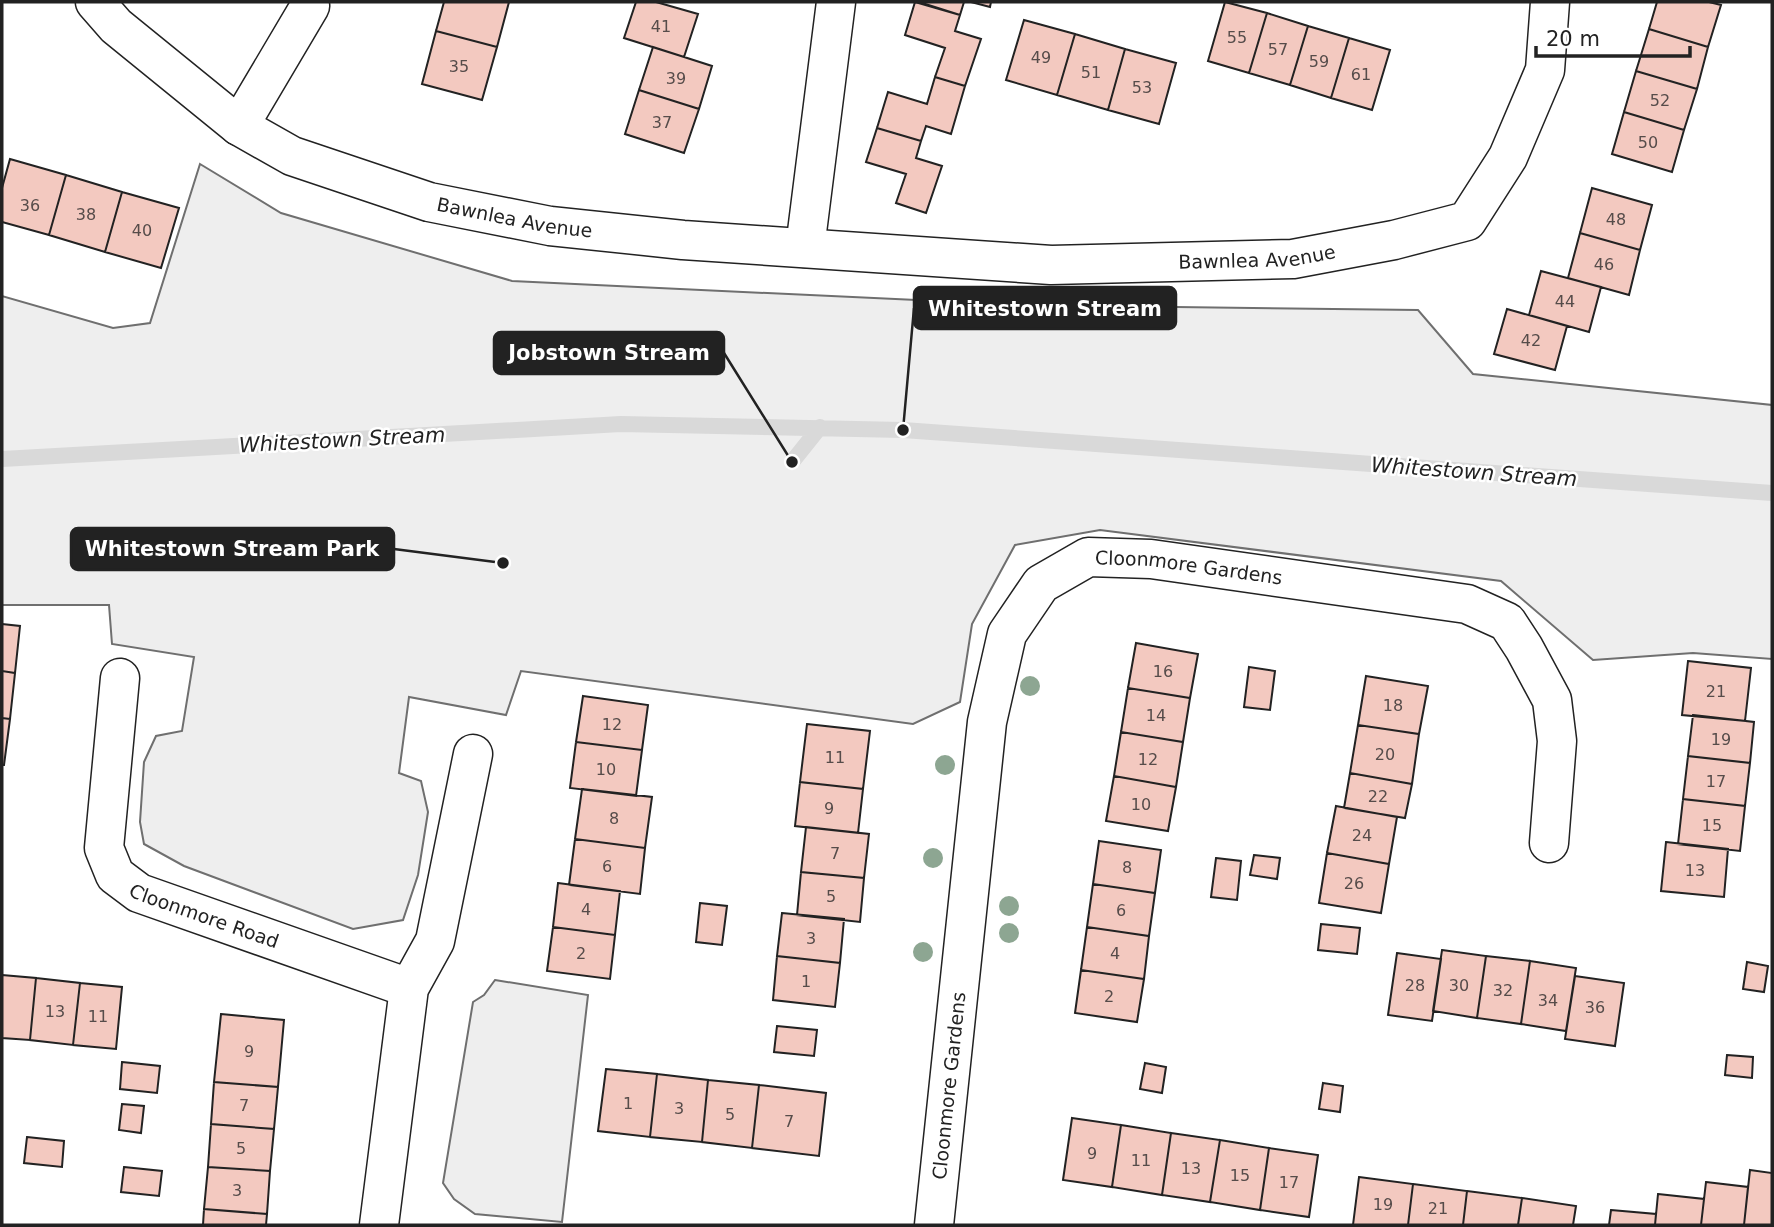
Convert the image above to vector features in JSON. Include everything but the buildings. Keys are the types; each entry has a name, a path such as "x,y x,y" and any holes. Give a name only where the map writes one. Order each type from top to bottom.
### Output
{"street":[{"name":"Bawnlea Avenue","path":"94,2 116,26 239,126 292,156 429,202 550,226 683,240 1051,265 1293,260 1394,240 1466,221 1508,157 1545,70 1550,2"},
{"path":"239,126 310,6 309,2"},
{"path":"805,248 836,2"},
{"name":"Cloonmore Gardens","path":"934,1225 986,722 1007,634 1041,584 1088,557 1151,559 1467,604 1507,622 1552,700 1557,741 1549,844"},
{"name":"Cloonmore Road","path":"120,678 104,848 115,875 139,893 409,988"},
{"path":"379,1225 409,988 435,940 473,754"}],"shaded area":[{"path":"200,164 281,213 512,281 1021,305 1418,310 1473,374 1772,405 1772,659 1693,653 1593,660 1501,581 1100,530 1015,545 972,624 960,702 913,724 521,671 506,715 409,697 399,773 421,781 428,812 418,875 403,920 353,929 184,866 144,844 140,822 144,762 156,736 182,731 194,657 112,644 109,605 2,605 2,296 113,328 150,323"},
{"path":"495,980 588,995 562,1222 475,1214 454,1199 443,1183 473,1002 484,995"}],"waterway":[{"name":"Whitestown Stream","path":"2,459 621,424 903,430 1772,493"},
{"path":"792,462 820,427"}],"place":[{"name":"Whitestown Stream","path":"903,430"},
{"name":"Jobstown Stream","path":"792,462"},
{"name":"Whitestown Stream Park","path":"503,563"}]}
